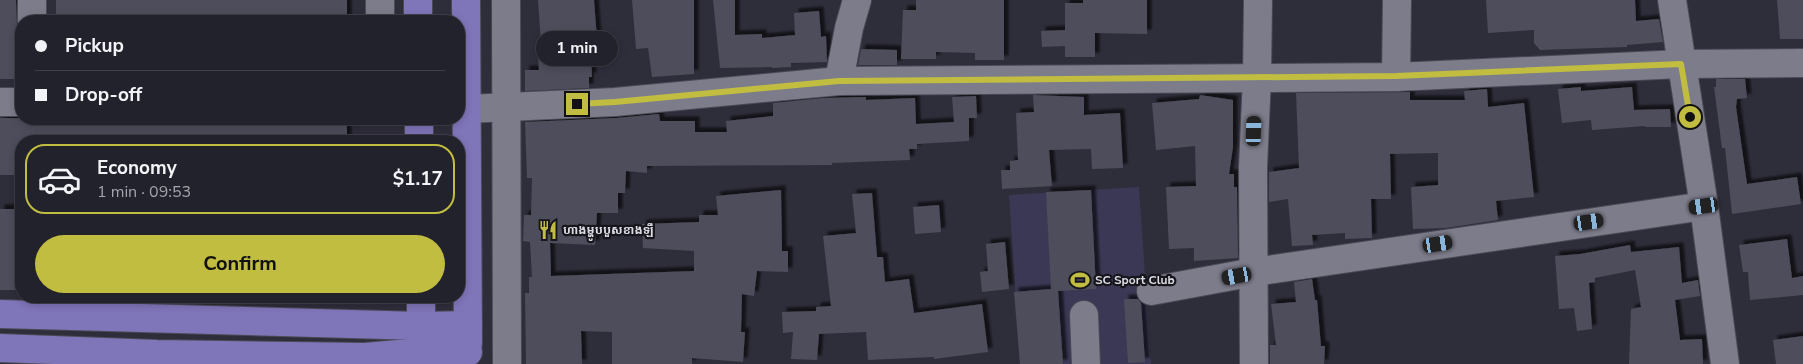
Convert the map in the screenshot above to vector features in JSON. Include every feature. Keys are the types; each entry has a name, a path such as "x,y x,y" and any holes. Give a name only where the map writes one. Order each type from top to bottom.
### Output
{"main road":[{"path":"418,0 418,15"},
{"path":"0,314 421,347 468,358 466,0"},
{"path":"421,303 421,347"},
{"path":"0,348 157,354 365,357 421,347 468,325"}],"street":[{"path":"32,0 32,15"},
{"path":"380,0 380,15"},
{"path":"506,0 507,364"},
{"path":"839,81 856,0"},
{"path":"1254,364 1253,167 1258,0"},
{"path":"1396,76 1397,0"},
{"path":"1672,0 1704,206 1725,364"},
{"path":"467,109 615,102 839,81 1396,76 1681,64 1803,63"},
{"path":"0,102 15,102"},
{"path":"1151,291 1254,272 1704,206"},
{"path":"1084,315 1086,364"}],"shaded area":[{"name":"SC Sport Club","path":"1139,187 1151,364 1020,364 1009,195"}],"building":[{"path":"0,0 16,0 15,79 0,79"},
{"path":"56,0 347,0 347,15 56,15"},
{"path":"538,0 594,0 598,52 591,52 592,77 589,77 589,88 525,91 525,70 539,70 537,45 541,44"},
{"path":"632,0 694,0 694,74 652,77 648,48 636,49"},
{"path":"713,0 735,0 735,35 762,34 762,38 795,35 794,13 819,11 821,37 826,36 827,62 791,63 791,67 720,68"},
{"path":"916,0 1004,0 1004,60 975,60 975,53 936,52 936,59 901,59 903,10 916,10"},
{"path":"1083,0 1147,0 1147,34 1095,33 1095,57 1065,57 1065,46 1042,47 1041,31 1065,30 1065,3 1083,3"},
{"path":"1486,0 1635,0 1636,21 1659,19 1663,42 1627,45 1627,47 1540,50 1534,43 1534,30 1488,33"},
{"path":"1777,0 1803,0 1803,39 1780,39"},
{"path":"861,49 897,50 897,65 858,65"},
{"path":"1716,79 1745,79 1747,98 1737,99 1736,107 1747,184 1797,177 1801,204 1732,214 1725,148 1722,148 1714,87 1716,87"},
{"path":"1581,87 1581,91 1632,87 1634,110 1670,109 1671,127 1645,126 1592,130 1591,120 1562,123 1558,89"},
{"path":"1487,89 1488,107 1524,103 1534,197 1496,201 1498,220 1446,228 1413,229 1411,187 1438,185 1438,153 1390,154 1391,199 1371,199 1372,238 1345,239 1345,233 1312,235 1313,245 1292,246 1288,199 1269,202 1269,172 1299,168 1296,93 1410,92 1410,100 1465,100 1464,91"},
{"path":"1033,95 1084,97 1084,115 1120,113 1123,168 1092,169 1091,149 1049,150 1052,186 1002,189 1001,170 1010,170 1010,161 1018,160 1016,113 1034,112"},
{"path":"1200,95 1233,100 1233,147 1229,174 1234,174 1234,187 1237,187 1238,258 1194,261 1194,248 1169,249 1166,187 1196,186 1195,146 1156,150 1152,103 1199,99"},
{"path":"976,96 977,118 969,118 969,141 917,144 917,149 909,149 910,160 832,163 832,165 647,166 647,173 626,171 625,193 618,193 618,213 597,213 595,245 550,243 551,276 694,271 694,251 643,248 642,224 699,222 699,215 718,215 716,196 781,190 782,251 788,251 788,272 757,271 754,296 742,294 741,332 745,332 743,362 692,358 692,364 612,364 612,332 581,331 582,364 526,364 525,293 529,293 529,277 532,277 530,242 523,241 524,215 531,215 532,178 527,178 525,122 659,114 660,121 695,121 695,132 727,132 726,121 773,116 773,103 823,98 866,97 866,100 915,98 916,124 954,122 952,97"},
{"path":"0,118 15,118 15,125 347,125 347,135 15,135 15,175 0,175"},
{"path":"1091,190 1096,289 1058,291 1063,364 1020,364 1014,292 1051,289 1046,192"},
{"path":"872,193 877,257 883,257 885,282 909,279 914,313 982,304 988,352 934,359 934,357 868,360 866,332 819,334 817,360 791,359 793,332 783,333 782,312 816,311 816,307 831,306 823,236 856,233 852,194"},
{"path":"939,205 941,232 915,234 913,207"},
{"path":"0,209 15,209 15,290 0,290"},
{"path":"1787,239 1792,278 1803,276 1803,295 1750,300 1748,272 1743,272 1739,245"},
{"path":"1005,242 1009,289 982,292 980,272 988,271 986,244"},
{"path":"1630,245 1631,252 1679,247 1682,283 1698,280 1700,296 1675,300 1680,340 1702,339 1703,364 1629,364 1631,309 1641,307 1635,270 1595,278 1595,282 1589,283 1592,329 1577,331 1574,308 1559,309 1555,256 1580,254"},
{"path":"1312,279 1315,300 1317,300 1321,346 1325,346 1324,364 1270,364 1270,345 1276,345 1271,304 1296,302 1294,282"},
{"path":"1124,299 1138,299 1141,303 1145,362 1128,363"},
{"path":"1803,336 1803,364 1776,364 1773,340"}],"place":[{"name":"ហាងម្ហូបបួសខាងឡឹ","path":"548,230"},
{"name":"SC Sport Club","path":"1080,280"}],"route":[{"path":"577,104 839,81 1396,76 1681,64 1690,117"}]}
